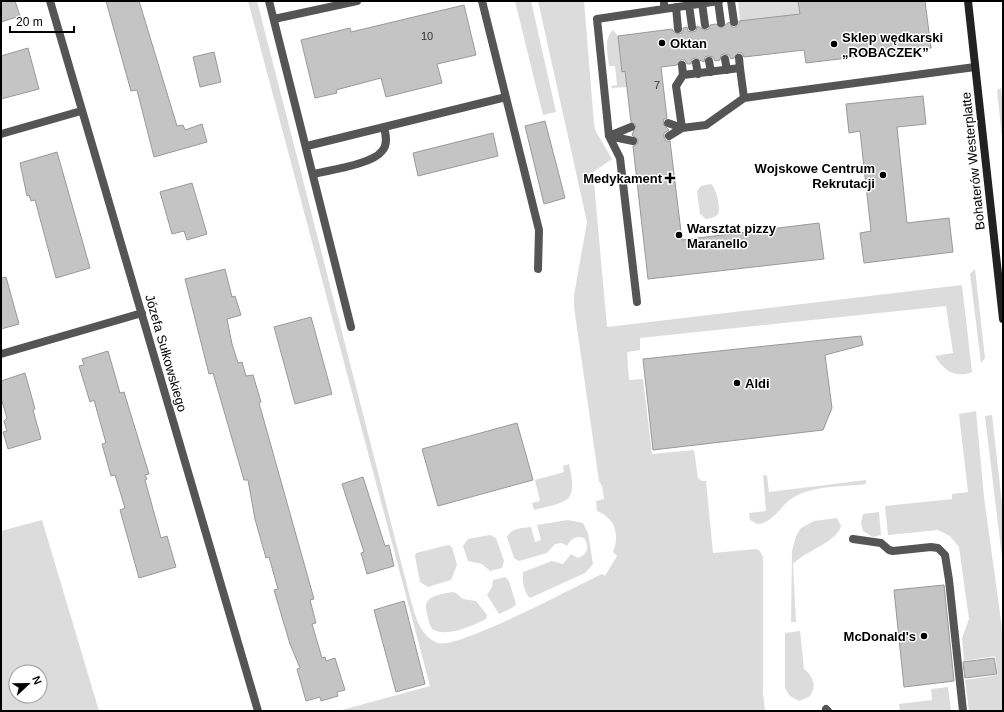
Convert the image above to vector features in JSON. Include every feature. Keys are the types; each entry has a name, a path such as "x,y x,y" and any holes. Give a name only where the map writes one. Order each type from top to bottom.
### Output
{"main road":[{"name":"Bohaterów Westerplatte","path":"968,1 1003,319"}],"street":[{"name":"Józefa Sułkowskiego","path":"50,1 258,711"},
{"path":"269,1 307,146 351,327"},
{"path":"274,19 357,1"},
{"path":"482,1 539,230 538,269"},
{"path":"637,302 620,158 609,136 597,19 664,5 676,7 719,1 721,23"},
{"path":"732,1 734,22"},
{"path":"702,3 705,25"},
{"path":"689,5 692,27"},
{"path":"676,7 678,29"},
{"path":"739,58 744,98"},
{"path":"726,59 727,70"},
{"path":"709,61 711,72"},
{"path":"696,63 698,74"},
{"path":"682,65 684,76"},
{"path":"669,136 682,128 706,125 744,98 975,67"},
{"path":"682,128 676,86 684,76 740,68"},
{"path":"307,146 506,97"},
{"path":"1,134 81,111"},
{"path":"668,123 682,128"},
{"path":"314,174 367,160 379,155 384,150 386,143 384,127"},
{"path":"609,136 632,127"},
{"path":"609,136 633,141"},
{"path":"1,354 142,312"},
{"path":"853,539 881,543 889,550 893,551 930,547 938,548 943,552 949,580 962,711"}],"shaded area":[{"path":"248,1 257,1 413,607 417,620 423,631 432,640 438,643 450,642 468,637 518,615 602,574 605,576 617,556 613,552 616,533 612,522 597,511 596,501 604,499 602,486 599,481 574,307 574,295 587,222 538,1 584,1 594,124 596,132 612,159 593,172 607,327 962,285 972,372 966,374 955,374 950,372 938,361 935,356 953,353 946,306 640,338 640,350 627,352 629,380 643,379 652,454 694,450 698,478 702,481 706,481 713,553 755,549 759,550 763,557 763,693 765,711 338,711 430,686"},
{"path":"515,1 531,1 556,112 543,115"},
{"path":"738,1 805,1 798,2 800,18 740,21"},
{"path":"613,30 618,36 622,71 625,71 627,87 612,88 611,86 617,85 615,66 609,66 607,52 608,38"},
{"path":"1001,88 1003,106 1003,147 997,90"},
{"path":"711,184 716,193 719,211 718,214 712,218 706,219 700,214 697,191 701,186"},
{"path":"975,269 985,358 981,363 970,274"},
{"path":"976,411 984,497 1003,635 1003,711 969,711 965,680 998,675 995,656 964,661 962,638 969,619 959,547 950,536 938,530 888,535 885,506 952,499 952,494 968,492 959,414"},
{"path":"992,415 1003,512 1003,566 985,416"},
{"path":"569,464 572,487 571,494 568,499 555,505 534,510 532,503 540,501 535,480 564,472 563,466"},
{"path":"763,475 767,476 769,492 866,480 866,484 821,488 804,492 786,503 769,520 757,524 750,520 749,513 766,511"},
{"path":"879,512 881,535 873,537 863,531 861,523 863,514"},
{"path":"837,518 841,526 834,537 798,559 793,564 796,622 791,622 792,551 796,536 801,528 814,521"},
{"path":"42,520 99,711 1,711 1,531"},
{"path":"568,520 583,523 588,533 593,564 585,573 530,598 526,593 524,586 523,572 552,561 563,564 571,554 578,558 587,550 586,541 584,538 576,537 567,546 562,543 555,544 547,553 519,561 514,558 507,537 514,530 531,527 535,542 541,540 537,525"},
{"path":"490,535 496,538 504,561 502,568 490,571 482,564 468,561 463,546 468,539"},
{"path":"448,545 452,547 457,565 451,580 428,587 420,582 415,556 416,553"},
{"path":"505,577 509,581 516,604 512,608 499,614 487,595 492,587 493,580"},
{"path":"452,592 456,593 463,599 476,601 487,615 486,619 474,625 452,632 432,629 427,615 427,603 432,597"},
{"path":"800,631 804,669 812,678 814,686 809,697 799,701 790,696 785,688 785,633"},
{"path":"948,687 951,711 900,711 899,704 932,700 931,689"}],"building":[{"path":"1,1 15,1 20,16 1,22"},
{"path":"106,1 139,1 177,126 183,125 185,130 202,124 207,142 154,157 137,90 131,91"},
{"path":"798,1 925,1 931,48 806,63 804,50 744,57 742,53 738,53 731,59 729,55 724,54 721,55 720,60 715,61 713,57 708,56 705,57 704,62 695,58 692,59 691,64 687,64 685,60 681,60 677,65 661,67 667,118 664,119 663,124 669,130 664,133 664,137 666,141 670,141 682,240 819,223 824,259 648,279 633,146 637,144 638,140 632,135 636,125 631,122 625,71 622,72 618,36 672,29 674,32 679,34 683,32 683,28 687,27 688,31 692,32 696,31 697,26 705,30 709,29 710,25 716,24 721,28 729,22 732,27 735,27 739,24 739,21 800,14"},
{"path":"464,5 476,55 437,64 442,83 386,97 381,78 336,90 337,93 315,98 301,40 350,28 351,32"},
{"path":"28,48 39,89 1,99 1,56"},
{"path":"214,52 221,82 200,87 193,57"},
{"name":"Wojskowe Centrum Rekrutacji","path":"923,96 926,124 897,127 907,223 949,218 953,252 864,263 860,233 871,231 860,131 849,133 846,104"},
{"path":"545,121 565,198 544,204 525,126"},
{"path":"493,133 498,156 418,176 413,153"},
{"path":"57,152 90,268 56,278 35,200 31,201 29,195 27,196 20,163"},
{"path":"192,183 207,234 187,240 184,231 172,234 160,192"},
{"path":"225,269 232,297 235,296 241,315 227,319 232,344 238,363 242,362 246,376 253,375 261,402 259,403 314,599 310,600 316,623 312,624 322,658 325,657 326,661 335,658 345,690 337,692 338,696 321,701 320,697 306,701 297,669 300,668 290,644 274,590 278,589 269,557 266,558 255,519 248,480 244,480 213,373 209,374 185,279"},
{"path":"6,277 19,324 1,329 1,278"},
{"path":"311,317 332,394 295,404 274,327"},
{"name":"Aldi","path":"861,336 863,345 825,355 832,408 823,430 653,450 643,359"},
{"path":"108,351 120,393 124,392 149,474 145,475 147,479 145,480 161,538 167,536 176,567 139,578 120,510 125,508 115,475 111,476 102,444 106,443 94,400 90,402 79,366 84,365 82,359"},
{"path":"25,373 35,409 33,410 41,439 8,449 3,432 7,431 4,421 7,418 1,398 1,381"},
{"path":"517,423 533,480 438,506 422,449"},
{"path":"363,477 385,546 389,545 394,566 367,574 361,553 364,552 342,484"},
{"name":"McDonald's","path":"944,585 954,681 904,687 894,590"},
{"path":"404,601 425,684 396,692 374,610"},
{"path":"994,658 997,674 965,678 963,662"}],"place":[{"name":"Oktan","path":"662,43"},
{"name":"Sklep wędkarski „ROBACZEK”","path":"834,44"},
{"name":"Wojskowe Centrum Rekrutacji","path":"883,175"},
{"name":"Medykament","path":"670,178"},
{"name":"Warsztat pizzy Maranello","path":"679,235"},
{"name":"Aldi","path":"737,383"},
{"name":"McDonald's","path":"924,636"}]}
